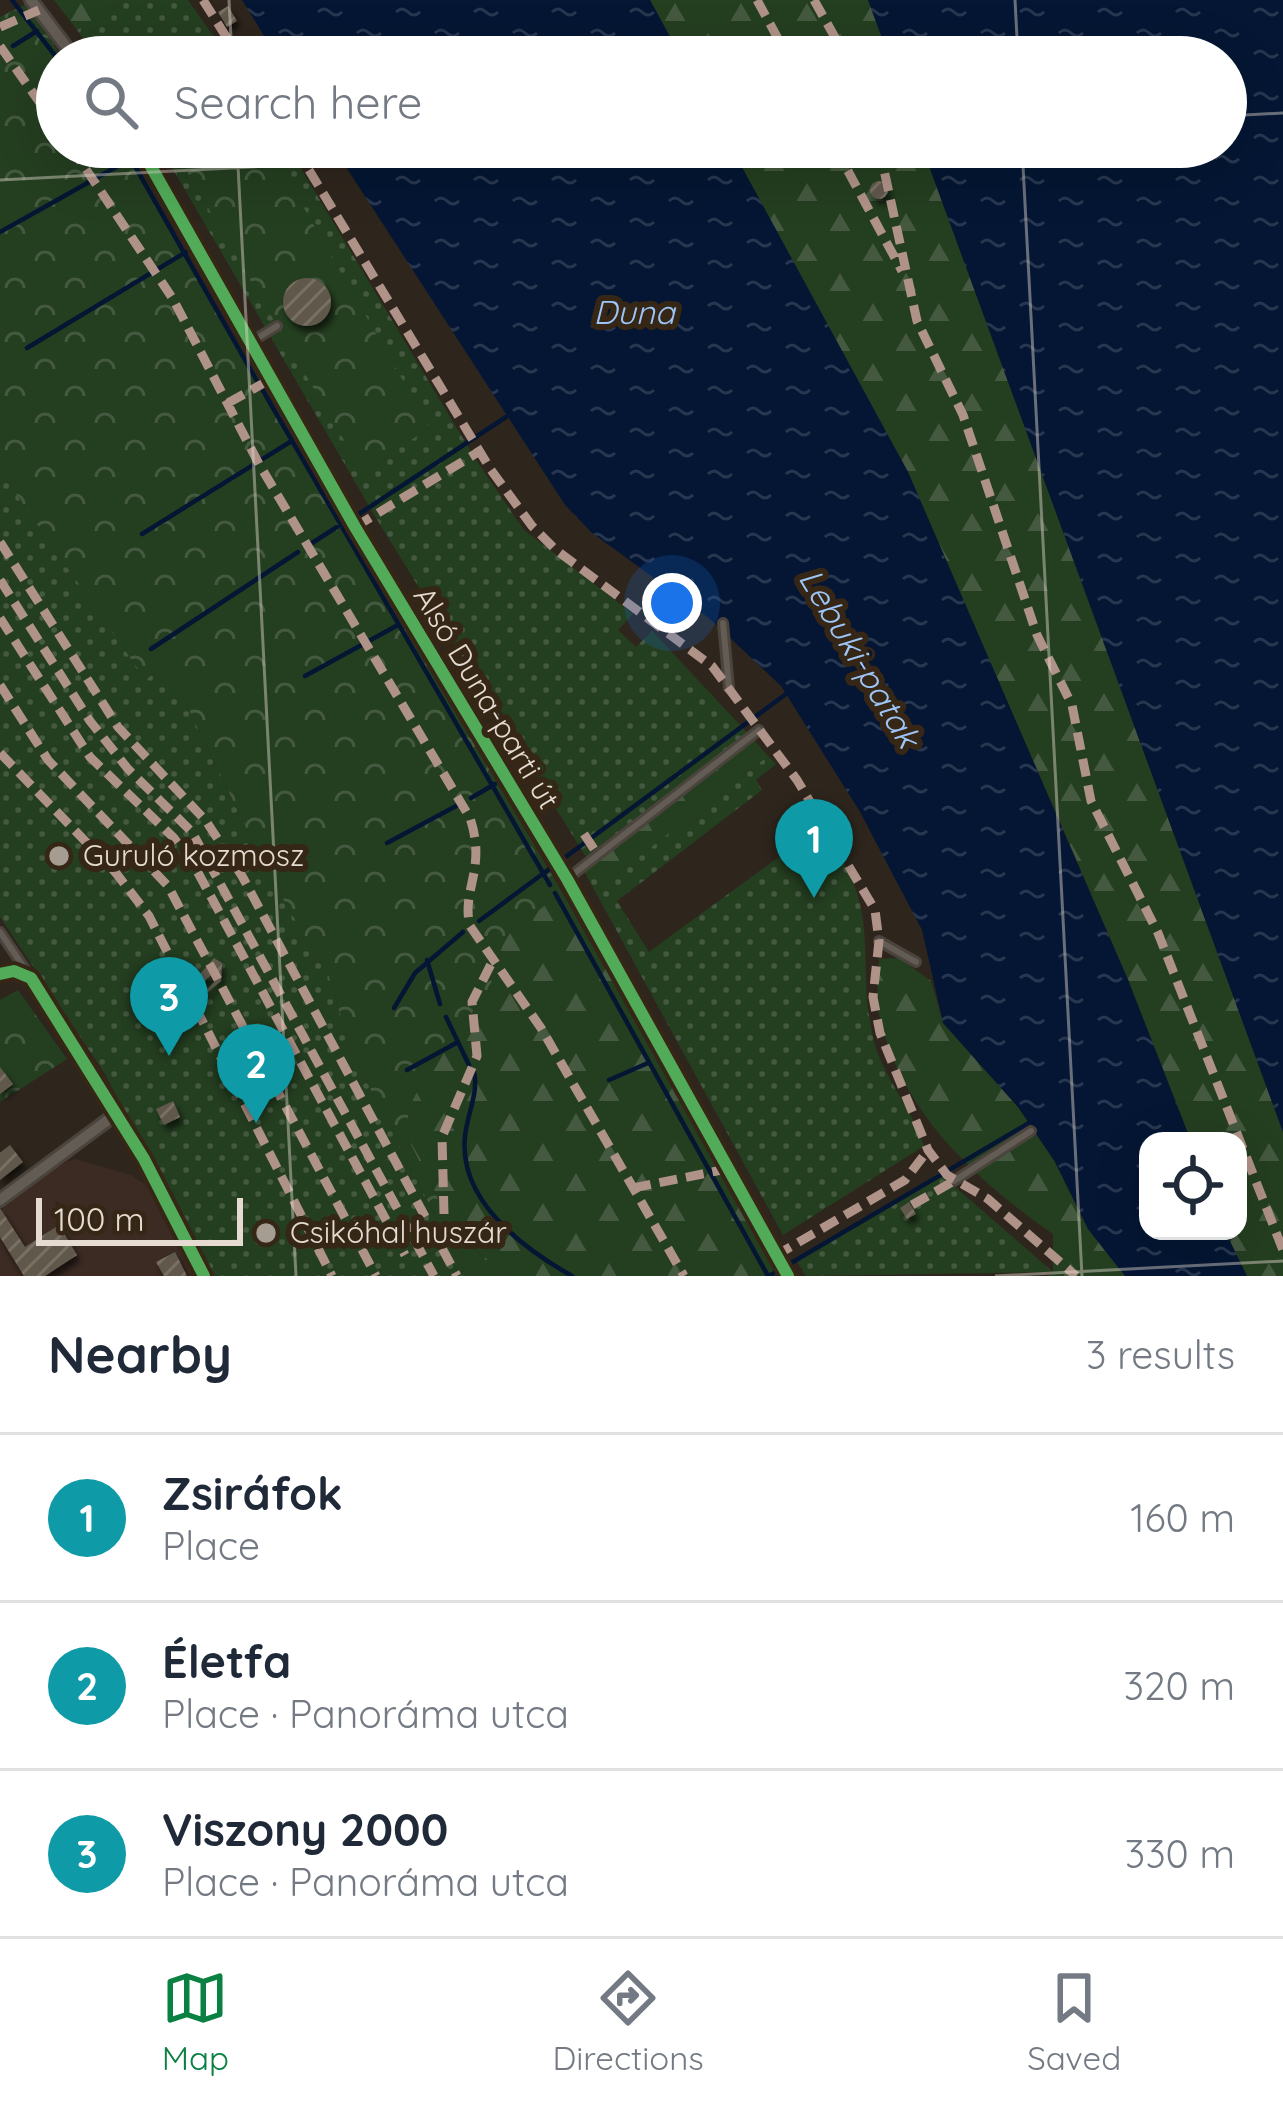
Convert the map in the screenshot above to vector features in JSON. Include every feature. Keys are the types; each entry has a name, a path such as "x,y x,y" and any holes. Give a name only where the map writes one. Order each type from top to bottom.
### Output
{"street":[{"path":"31,0 58,36"},
{"name":"Alsó Duna-parti út","path":"152,168 561,869 784,1270"},
{"path":"0,974 14,971 31,978 116,1114 204,1276"},
{"path":"0,1200 116,1114"}],"lane":[{"path":"251,342 277,326"},
{"path":"723,623 729,688"},
{"path":"561,869 759,730"},
{"path":"0,932 31,978"},
{"path":"879,941 916,962"},
{"path":"954,1181 1030,1131"}],"shaded area":[{"path":"75,1159 131,1175 146,1185 193,1276 0,1276 0,1211 56,1166"}],"green space":[{"path":"54,0 124,0 77,30"},
{"path":"124,0 188,0 213,36 81,36 77,30"},
{"path":"650,0 868,0 881,36 670,36"},
{"path":"26,4 48,36 36,36 36,168 134,168 562,892 505,936 487,996 440,1047 408,1109 408,1139 457,1236 509,1276 466,1276 351,1051 329,976 271,879 178,687 163,668 145,679 0,471 0,17"},
{"path":"172,168 301,168 476,460 524,530 633,614 618,630 636,647 652,631 754,740 593,865 606,882 768,756 776,764 756,780 762,790 617,901 649,952 799,842 820,870 841,857 860,903 877,1051 924,1146 783,1235 584,871 591,865 379,523"},
{"path":"281,168 430,428 362,471 186,170"},
{"path":"742,168 930,168 1283,1132 1283,1276 1247,1276 1229,1240 1247,1240 1247,1132 1188,1132 1128,979 908,472"},
{"path":"0,471 146,679 163,667 178,687 271,879 329,976 351,1051 466,1276 210,1276 105,1074 0,917"},
{"path":"754,740 768,756 605,883 592,866"},
{"path":"562,892 780,1276 509,1276 457,1236 408,1139 408,1109 440,1047 487,996 505,936"},
{"path":"899,958 931,981 943,1023 1018,1107 1055,1162 1088,1229 1125,1276 1048,1276 1053,1272 1053,1234 996,1191 923,1112 889,1049 878,1008 879,959"},
{"path":"18,990 67,1059 0,1102 0,1000"},
{"path":"939,1173 1053,1272 806,1276 796,1260"}],"water":[{"path":"242,0 650,0 670,36 264,36"},
{"path":"868,0 1283,0 1283,1132 930,168 1247,168 1247,36 881,36"},
{"name":"Duna","path":"347,168 742,168 908,472 1128,980 1187,1132 1139,1132 1139,1240 1229,1240 1247,1276 1125,1276 1088,1229 1055,1162 1018,1107 943,1023 922,930 860,812 781,686 710,619 591,532 565,505"}],"building":[{"path":"228,6 237,21 227,27 218,12"},
{"path":"879,181 888,190 879,199 870,190"},
{"path":"307,278 324,285 331,302 324,319 307,326 290,319 283,302 290,285"},
{"path":"214,958 222,963 221,981 194,1004 215,981 215,971 188,997 184,992"},
{"path":"0,1067 13,1084 0,1094"},
{"path":"173,1101 180,1117 164,1125 156,1109"},
{"path":"10,1145 23,1162 0,1180 0,1153"},
{"path":"909,1202 916,1214 907,1219 900,1208"},
{"path":"0,1208 25,1247 59,1225 77,1255 45,1276 24,1276 0,1237"},
{"path":"175,1252 187,1276 164,1276 156,1262"}],"waterway":[{"path":"12,0 40,36"},
{"path":"13,46 37,31"},
{"path":"98,177 114,168"},
{"path":"136,168 257,381"},
{"path":"0,232 91,181"},
{"path":"27,348 186,252"},
{"path":"262,389 550,885"},
{"path":"356,516 506,417"},
{"path":"142,534 290,442"},
{"path":"312,543 337,527"},
{"path":"151,649 298,552"},
{"path":"305,676 398,625"},
{"path":"479,921 786,694"},
{"path":"471,798 495,784"},
{"path":"387,843 458,805"},
{"path":"555,893 768,1276"},
{"path":"394,1008 415,973 463,932"},
{"path":"427,960 440,1004"},
{"path":"446,1017 469,1065"},
{"path":"407,1070 458,1042"},
{"path":"609,1080 648,1063"},
{"path":"474,1072 465,1136 472,1181 498,1220 572,1276"},
{"path":"769,1276 1029,1123"}],"marked path":[{"path":"203,0 226,36"},
{"path":"757,0 777,36"},
{"path":"814,0 834,36"},
{"path":"0,27 39,10"},
{"path":"0,46 36,97"},
{"path":"85,168 173,299 259,464 470,818 476,851 470,926 541,1028 684,1276"},
{"path":"308,168 491,470 532,526 556,550 712,666 797,780 875,910 879,941 873,997 880,1033 928,1150 947,1175 988,1199 1076,1276"},
{"path":"846,168 902,271"},
{"path":"884,168 917,321 963,415 1037,635 1072,705 1091,801 1158,933 1283,1250"},
{"path":"228,403 271,379"},
{"path":"355,527 480,451"},
{"path":"0,542 118,727 206,821 242,876 457,1276"},
{"path":"0,580 90,721 128,769 192,832 434,1276"},
{"path":"0,618 90,757 174,838 196,869 405,1255"},
{"path":"0,685 48,760 168,886 376,1276"},
{"path":"0,753 116,873 149,916 332,1276"},
{"path":"584,834 598,855"},
{"path":"444,1214 442,1137 477,1056 472,1002 493,960"},
{"path":"775,1256 905,1180 928,1150"},
{"path":"633,1188 727,1169"},
{"path":"912,1205 954,1181"}],"cycle path":[{"path":"152,168 355,527 567,879 788,1276"},
{"path":"0,974 14,971 31,978 144,1159 204,1276"}],"place":[{"name":"Guruló kozmosz","path":"59,856"},
{"name":"Zsiráfok","path":"814,898"},
{"name":"Viszony 2000","path":"169,1056"},
{"name":"Életfa","path":"256,1123"},
{"name":"Csikóhal huszár","path":"266,1233"}],"water label":[{"name":"Lebuki-patak","path":"860,658"}]}
